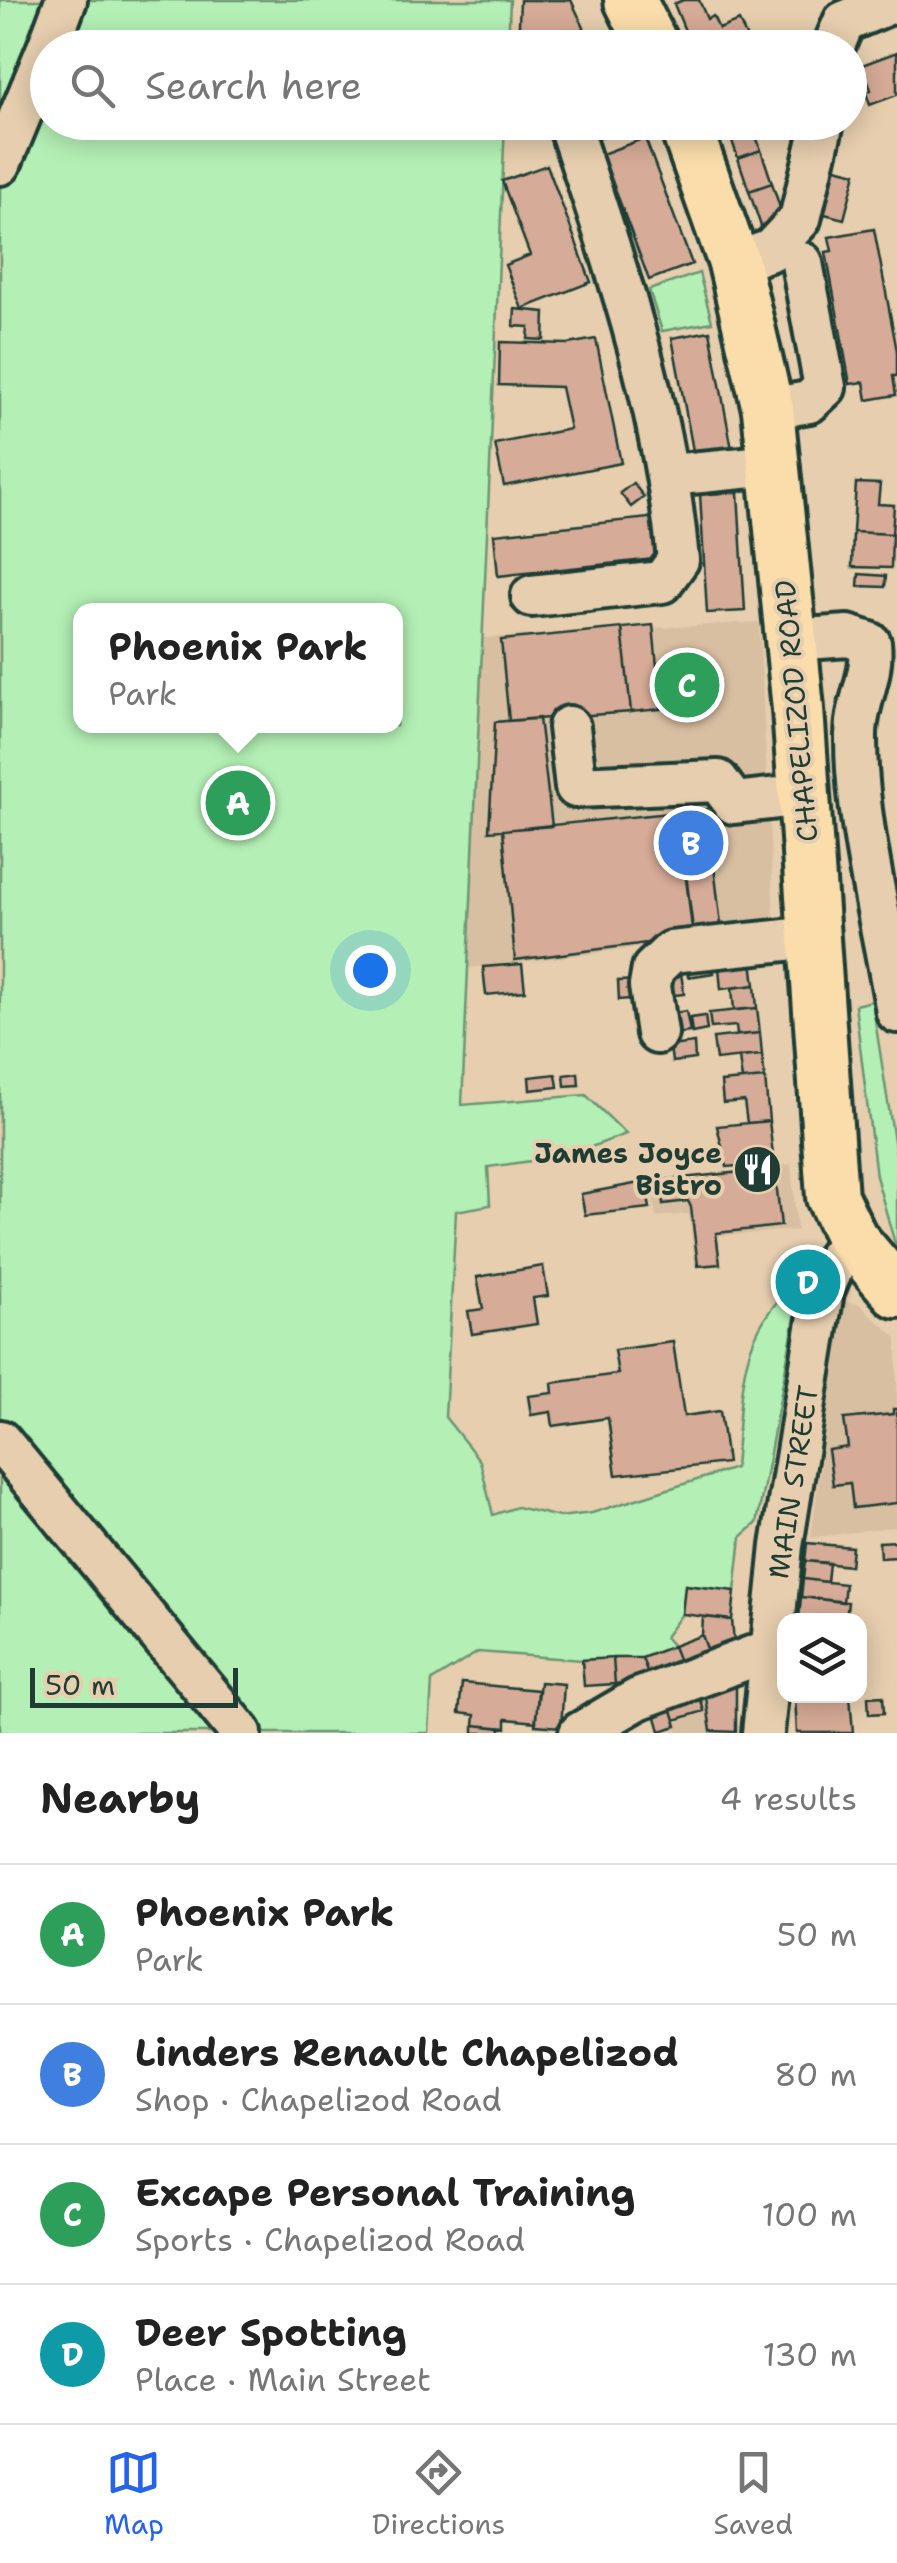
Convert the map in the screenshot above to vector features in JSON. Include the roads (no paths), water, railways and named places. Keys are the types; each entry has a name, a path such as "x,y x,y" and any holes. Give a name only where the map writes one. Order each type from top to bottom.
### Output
{"main road":[{"path":"630,0 645,30"},
{"name":"CHAPELIZOD ROAD","path":"690,140 734,263 768,409 792,640 832,1196 852,1239 897,1292"}],"street":[{"path":"55,30 66,0"},
{"path":"841,30 844,22 897,0"},
{"path":"0,164 30,92"},
{"path":"532,596 662,582 678,560 670,475 635,320 574,140"},
{"path":"734,263 771,250 800,219 819,140"},
{"path":"768,409 809,402 825,386 802,263"},
{"path":"670,475 775,466"},
{"path":"792,640 848,636 870,643 872,660 856,732 861,792 897,1012"},
{"path":"569,727 576,787 718,780 734,803 804,794"},
{"path":"657,1033 650,986 653,969 671,952 814,938"},
{"name":"MAIN STREET","path":"763,1733 782,1546 822,1291 836,1260 852,1239"},
{"path":"0,1441 241,1733"},
{"path":"580,1733 638,1698 770,1650"}],"place":[{"name":"Excape Personal Training","path":"687,685"},
{"name":"Phoenix Park","path":"238,803"},
{"name":"Linders Renault Chapelizod","path":"691,843"},
{"name":"James Joyce Bistro","path":"757,1169"},
{"name":"Deer Spotting","path":"808,1282"}]}
